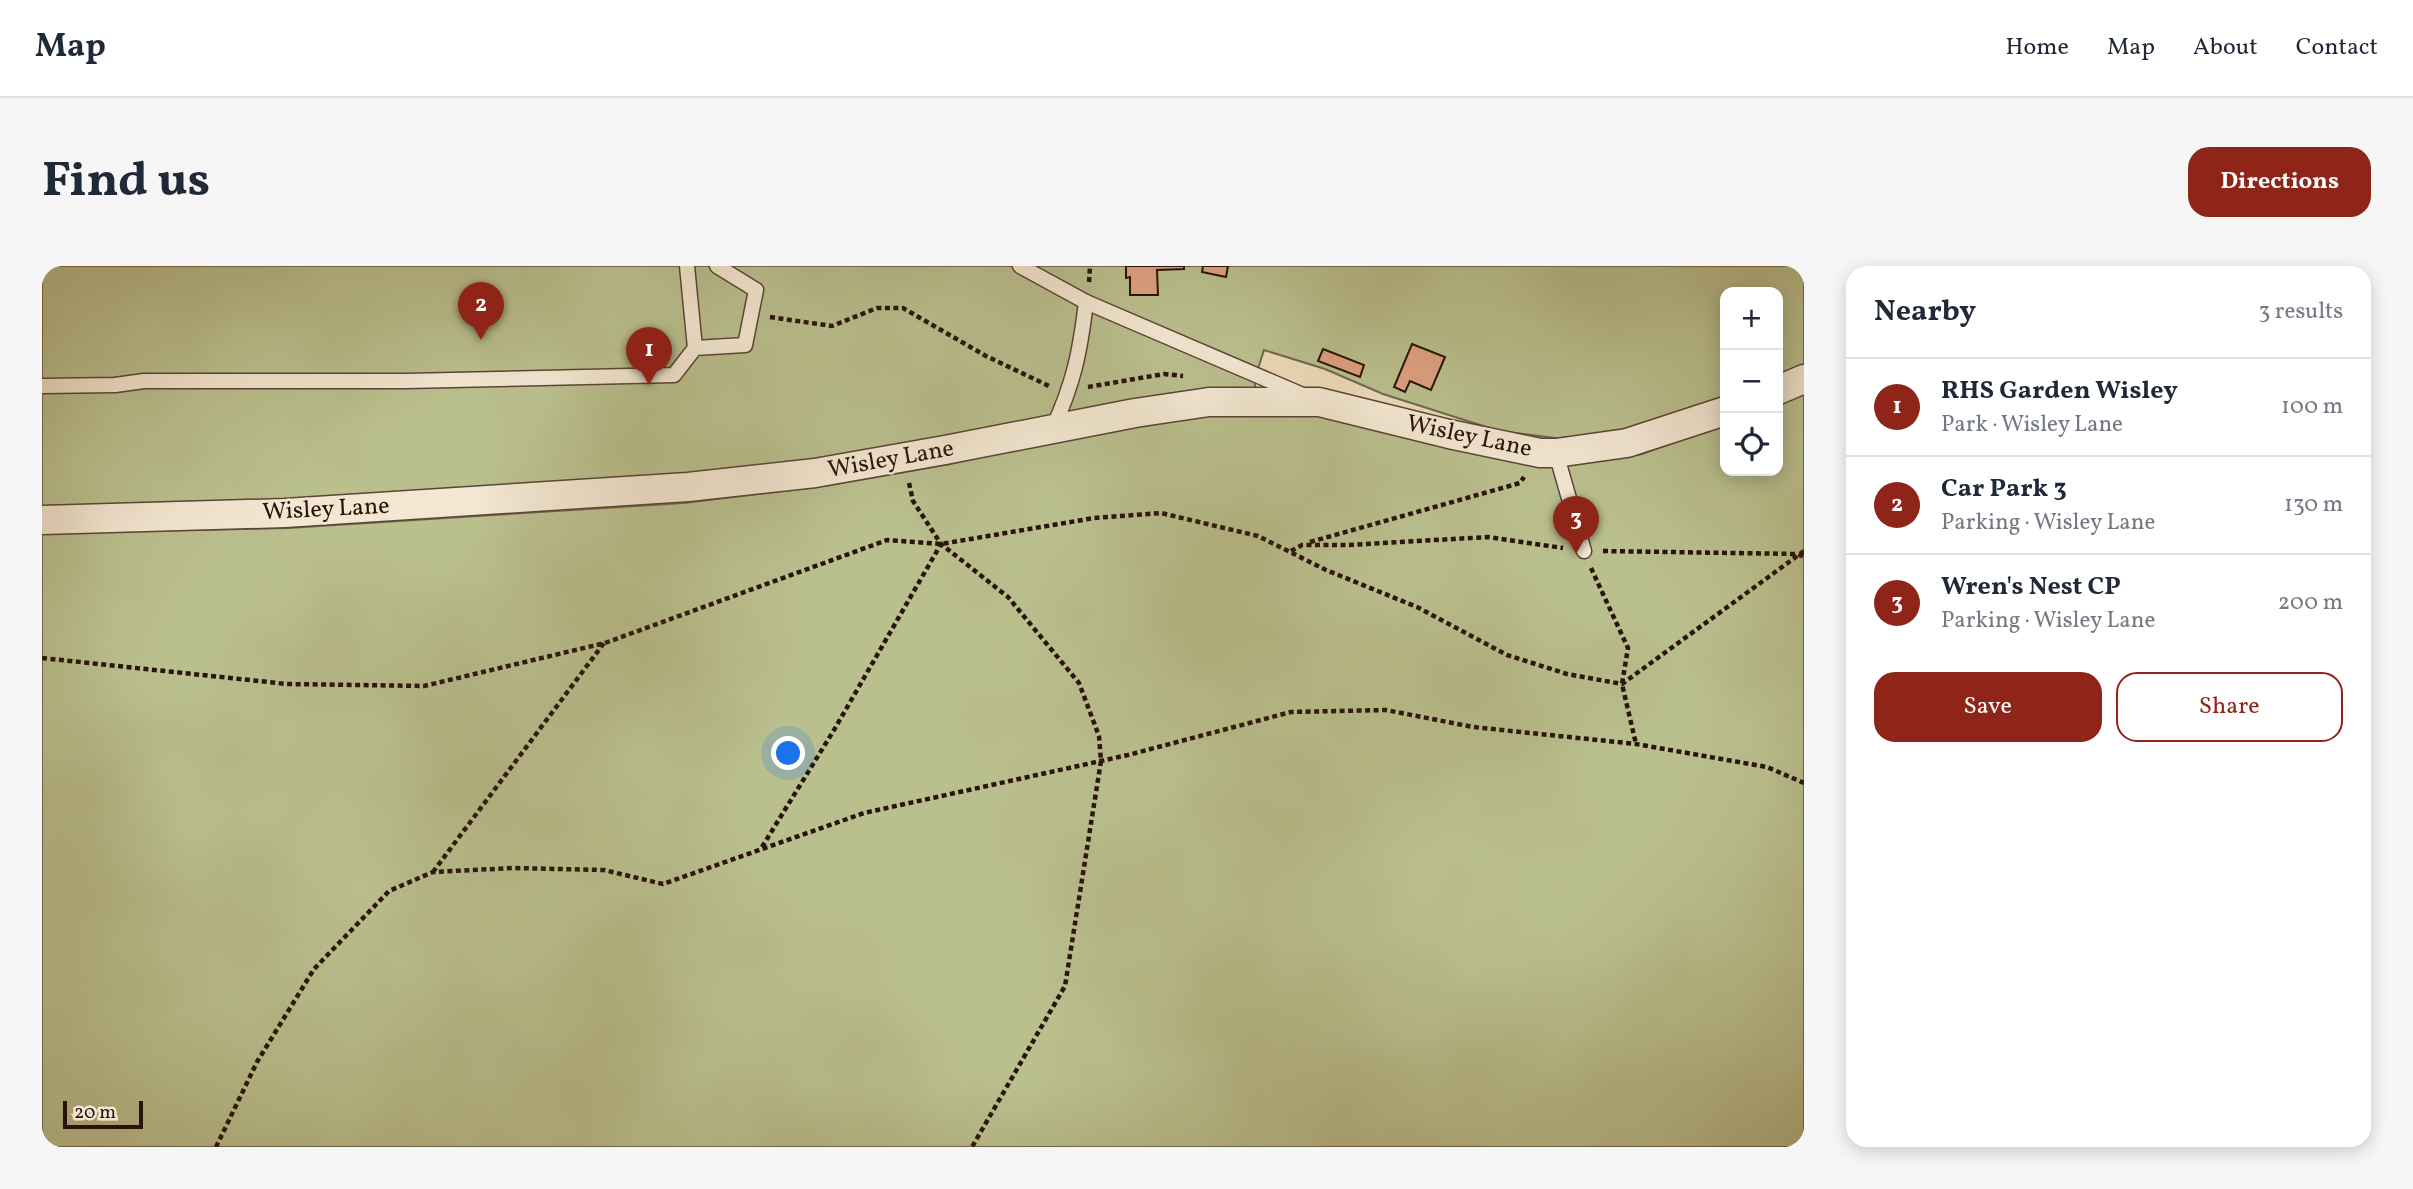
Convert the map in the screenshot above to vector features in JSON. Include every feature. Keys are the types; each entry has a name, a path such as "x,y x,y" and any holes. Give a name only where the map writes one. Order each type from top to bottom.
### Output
{"street":[{"path":"1783,388 1804,379"},
{"name":"Wisley Lane","path":"42,520 285,513 688,487 815,473 1209,402 1319,402 1548,453 1627,443 1720,413"}],"lane":[{"path":"42,386 144,381 406,381 674,375 695,348 688,266"},
{"path":"695,348 746,345 756,290 717,266"},
{"path":"1020,266 1086,302 1319,402"},
{"path":"1053,428 1070,390 1080,353 1086,302"},
{"path":"1548,453 1584,551"}],"path":[{"path":"752,314 832,326 877,308 903,308 1040,384 1070,390"},
{"path":"1290,551 1302,545 1520,483 1548,453"},
{"path":"903,458 913,501 941,544 1008,597 1079,683 1099,736 1101,761 1065,986 972,1147"},
{"path":"42,658 286,684 424,686 605,643 887,540 941,544 1094,518 1161,513 1258,536 1326,569 1417,607 1507,655 1567,674 1622,684 1804,551"},
{"path":"1302,545 1488,537 1584,551 1798,554 1804,557"},
{"path":"762,848 834,730 941,544"},
{"path":"1584,551 1628,648 1622,684 1636,744"},
{"path":"433,872 605,643"},
{"path":"216,1147 257,1062 314,969 389,891 433,872 514,868 604,870 663,884 864,813 1101,761 1291,712 1386,709 1473,727 1636,744 1767,767 1804,783"}],"green space":[{"path":"42,266 1804,266 1804,366 1783,375 1783,287 1720,287 1720,399 1621,432 1563,439 1499,431 1383,394 1325,369 1264,350 1255,378 1255,394 687,477 327,498 42,506"},
{"path":"1804,393 1804,1147 42,1147 42,533 288,528 684,503 824,486 950,464 1089,432 1205,413 1283,411 1361,420 1569,465 1642,454 1720,425 1720,476 1783,476 1783,401"}],"building":[{"path":"1126,266 1184,266 1184,269 1157,270 1158,295 1130,295 1130,277 1126,278"},
{"path":"1203,266 1228,266 1226,277 1202,272"},
{"path":"1412,344 1445,357 1431,390 1410,381 1405,392 1394,387"},
{"path":"1323,349 1364,365 1360,377 1318,361"}],"place":[{"name":"Car Park 3","path":"481,340"},
{"name":"RHS Garden Wisley","path":"649,385"},
{"name":"Wren's Nest CP","path":"1576,554"}]}
